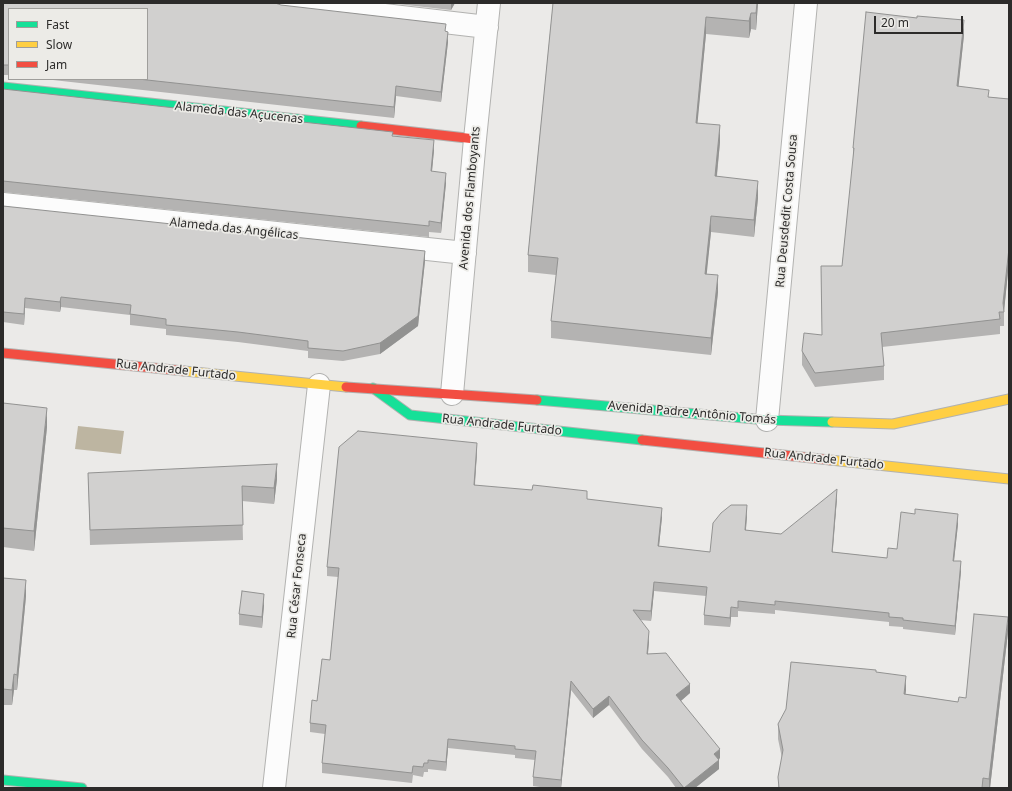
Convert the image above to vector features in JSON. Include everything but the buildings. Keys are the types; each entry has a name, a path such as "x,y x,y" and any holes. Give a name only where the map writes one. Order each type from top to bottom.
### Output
{"street":[{"path":"282,3 487,27"},
{"name":"Avenida dos Flamboyants","path":"452,394 489,3"},
{"name":"Rua Deusdedit Costa Sousa","path":"767,420 806,3"},
{"name":"Alameda das Açucenas","path":"3,88 475,140"},
{"name":"Alameda das Angélicas","path":"3,204 465,253"},
{"name":"Rua Andrade Furtado","path":"3,353 319,385 373,388 410,415 1009,478"},
{"name":"Rua César Fonseca","path":"274,788 319,385"},
{"name":"Avenida Padre Antônio Tomás","path":"373,388 767,420 893,424 1009,399"},
{"path":"3,780 82,788"}],"shaded area":[{"path":"78,426 124,431 121,454 75,449"}],"traffic: fast":[{"path":"3,87 361,126"},
{"path":"373,388 410,415 642,440"},
{"path":"537,400 767,420 832,422"},
{"path":"3,780 82,788"}],"traffic: slow":[{"path":"184,371 346,387"},
{"path":"832,422 893,424 1009,399"},
{"path":"830,460 1009,479"}],"traffic: jam":[{"path":"361,126 475,139"},
{"path":"3,353 184,371"},
{"path":"346,387 537,400"},
{"path":"642,440 830,460"}]}
